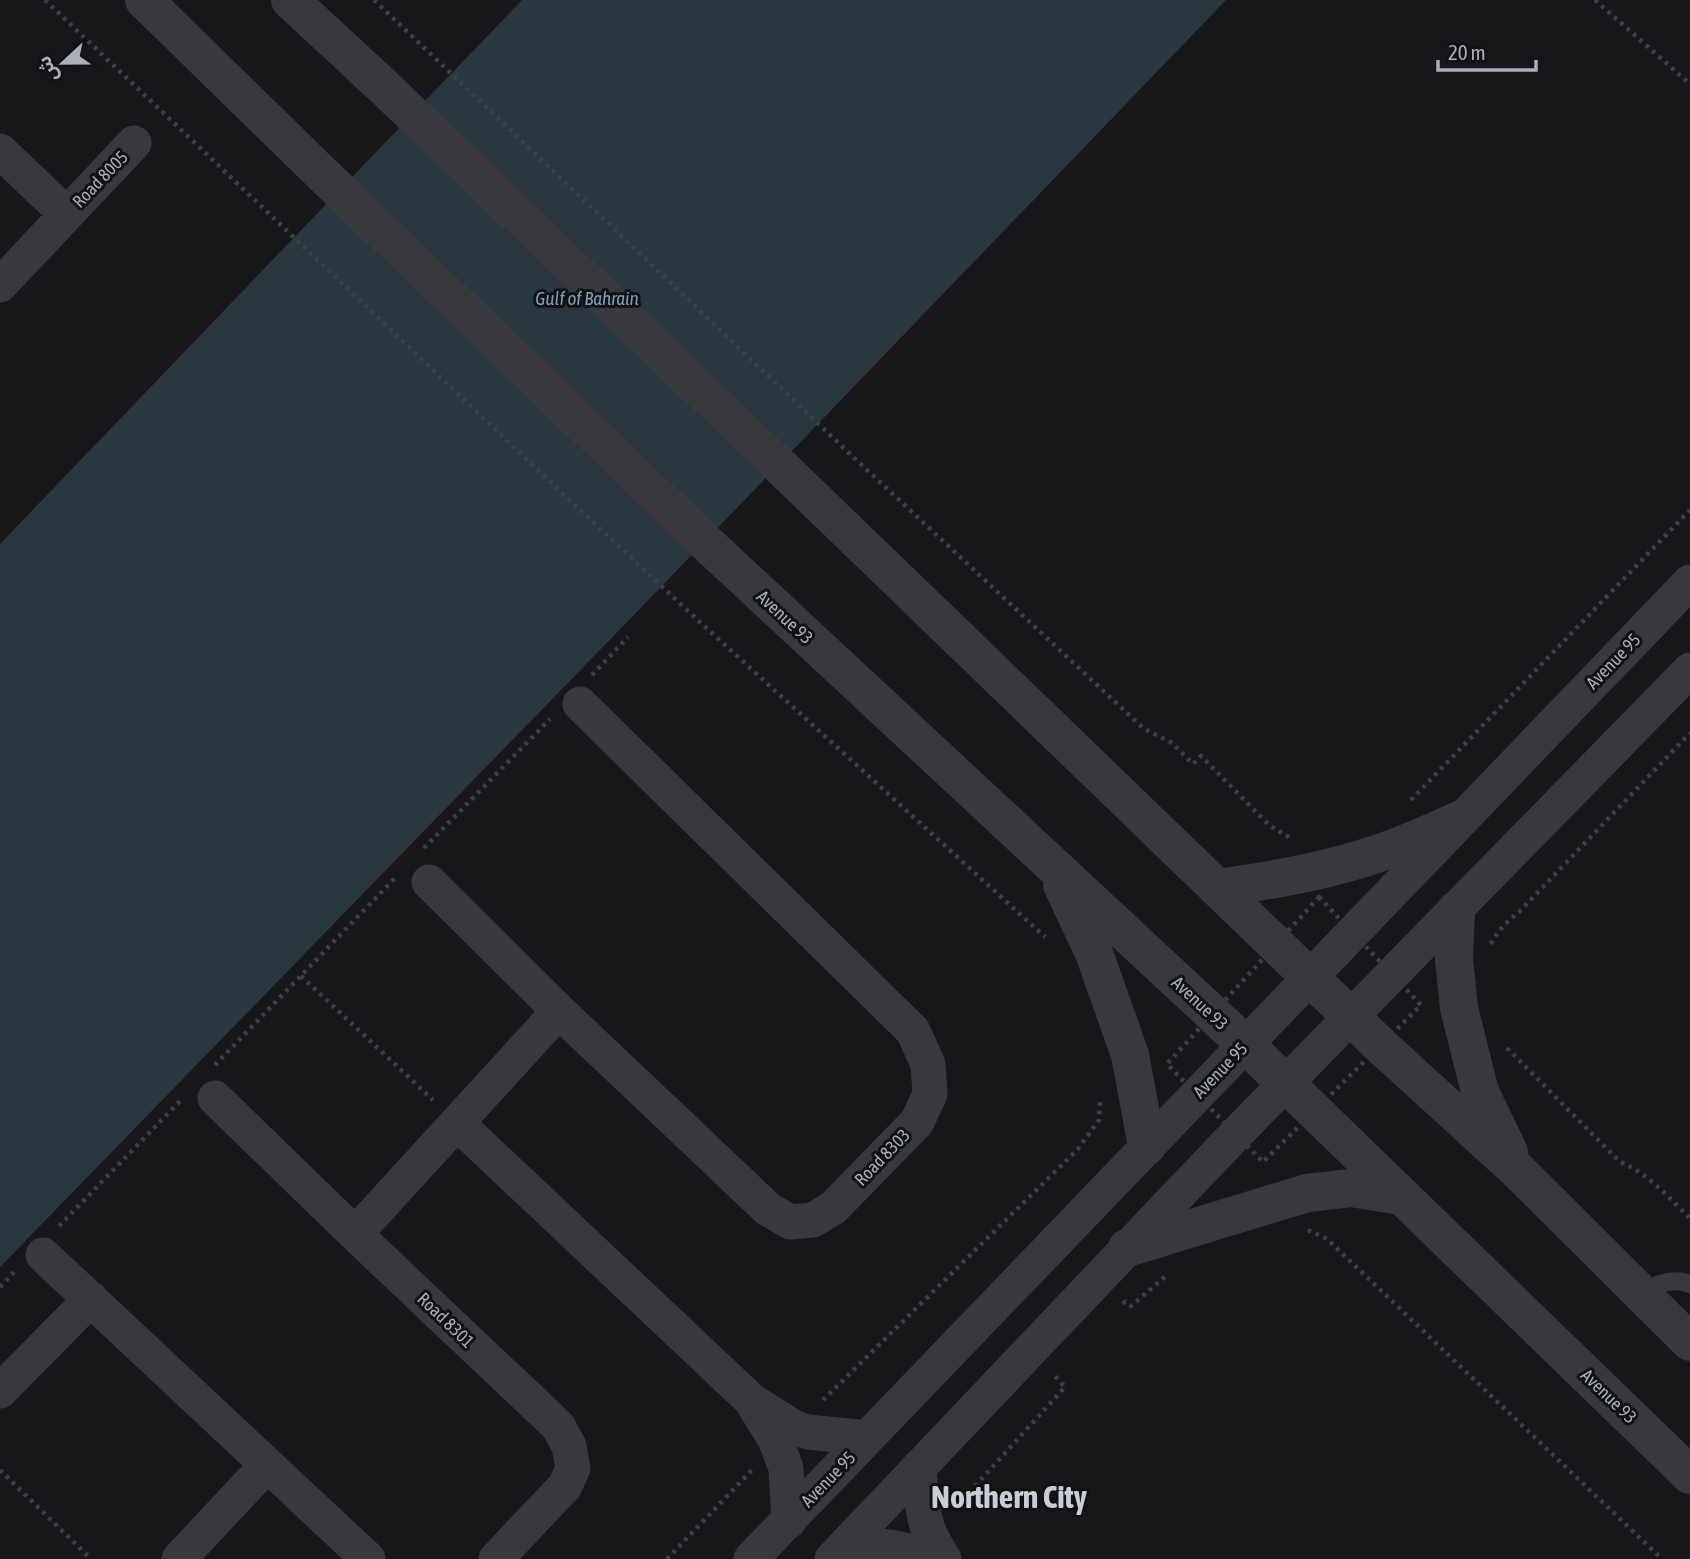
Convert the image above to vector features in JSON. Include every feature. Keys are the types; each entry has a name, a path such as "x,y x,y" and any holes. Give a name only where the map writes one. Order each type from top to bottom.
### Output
{"street":[{"name":"Avenue 93","path":"144,0 702,539 1245,1044 1690,1475"},
{"path":"290,0 780,466 1309,978 1517,1170 1690,1342"},
{"name":"Road 8005","path":"0,285 134,144"},
{"name":"Road 8005","path":"0,151 66,214"},
{"name":"Avenue 95","path":"751,1559 1690,582"},
{"path":"839,1552 1285,1083 1690,670"},
{"name":"Road 8303","path":"416,869 559,1011 768,1209 790,1222 813,1220 833,1208 917,1122 930,1094 928,1064 913,1031 575,698"},
{"path":"1217,888 1280,879 1366,858 1414,841 1460,820"},
{"path":"1054,868 1094,953 1130,1055 1147,1146"},
{"path":"1456,910 1454,959 1459,1008 1480,1092 1517,1170"},
{"path":"355,1234 559,1011"},
{"name":"Road 8301","path":"204,1087 558,1426 569,1446 573,1468 565,1486 496,1559"},
{"path":"457,1123 752,1401 795,1428 808,1432 867,1438"},
{"path":"1127,1248 1307,1193 1352,1188 1401,1196"},
{"path":"39,1251 368,1559"},
{"path":"0,1391 90,1299"},
{"path":"752,1401 775,1439 786,1468 789,1521"},
{"path":"179,1559 267,1465"},
{"path":"839,1552 891,1546 914,1552 933,1551 922,1506 919,1467"}],"lane":[{"path":"1639,1292 1677,1280 1690,1284"}],"path":[{"path":"374,0 850,454 1143,727 1172,743 1194,764 1201,756 1269,825 1293,840"},
{"path":"1595,0 1690,84"},
{"path":"1405,804 1415,797 1690,510"},
{"path":"0,1287 204,1087 300,976 416,869 628,637"},
{"path":"1489,950 1509,920 1690,733"},
{"path":"300,976 457,1123"},
{"path":"1421,1005 1459,1008"},
{"path":"1505,1046 1620,1162 1644,1174 1690,1218"},
{"path":"1299,1228 1327,1239 1662,1559"},
{"path":"1116,1311 1125,1302 1131,1306 1174,1269"},
{"path":"933,1551 1065,1387 1055,1376 1064,1367"},
{"path":"0,1470 91,1559"}],"water":[{"name":"Gulf of Bahrain","path":"522,0 1226,0 632,617 0,1267 0,544"}],"district":[{"name":"Northern City","path":"1009,1496"}]}
